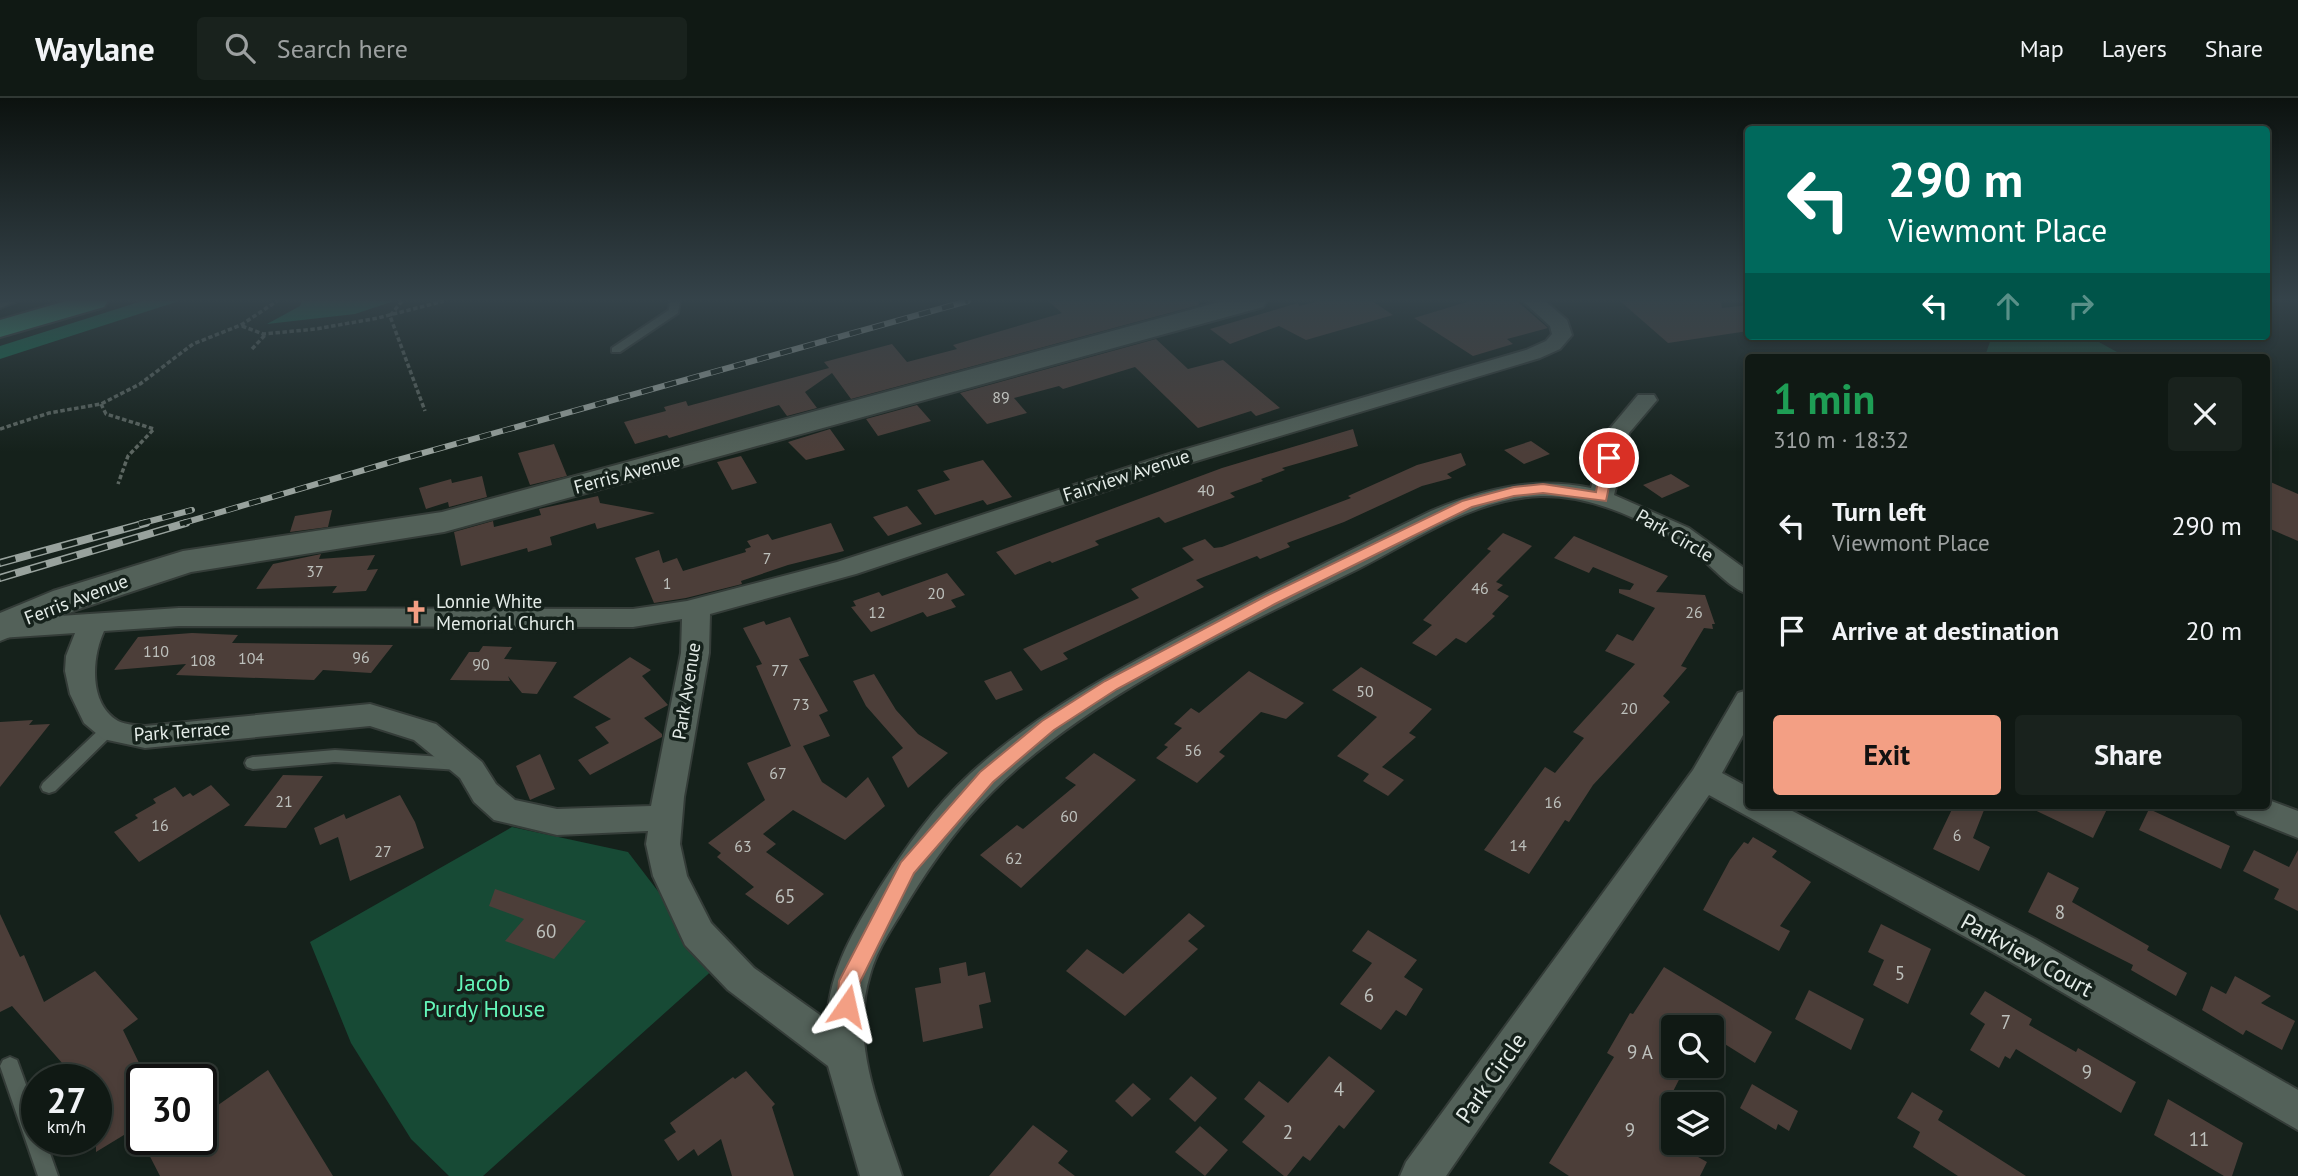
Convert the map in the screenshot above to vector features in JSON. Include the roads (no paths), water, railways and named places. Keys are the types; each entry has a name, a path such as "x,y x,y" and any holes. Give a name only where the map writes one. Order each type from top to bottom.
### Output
{"street":[{"name":"Ferris Avenue","path":"0,629 66,600 183,562 226,553 444,523 1070,351"},
{"name":"Fairview Avenue","path":"696,610 807,579 1224,443 1538,351"},
{"path":"1601,498 1609,458 1618,432 1646,400"},
{"name":"Park Circle","path":"844,1055 849,981 908,867 986,777 1048,725 1111,685 1269,600 1467,504 1514,492 1543,489 1585,493 1627,508 1698,544 1745,583"},
{"name":"Park Avenue","path":"0,629 179,617 633,618 696,610 695,653 663,844 670,876 698,934 741,979 844,1055"},
{"name":"Park Terrace","path":"95,621 80,656 80,676 91,712 100,726 120,734 145,737 370,715 425,732 464,764 485,793 505,811 557,822 667,818"},
{"name":"Park Circle","path":"1421,1176 1704,778 1745,705"},
{"path":"1704,778 1745,800"},
{"name":"Parkview Court","path":"1761,809 2022,950 2298,1111"},
{"path":"2259,809 2298,825"},
{"path":"844,1055 881,1176"}],"lane":[{"path":"49,787 109,729"},
{"path":"253,763 335,756 464,764"},
{"path":"10,1066 48,1176"}],"railway":[{"path":"180,524 788,351"},
{"path":"139,524 192,510"},
{"path":"0,563 146,523"},
{"path":"0,578 186,523"}],"place":[{"name":"Lonnie White Memorial Church","path":"416,612"}],"park label":[{"name":"Jacob Purdy House","path":"484,996"}]}
